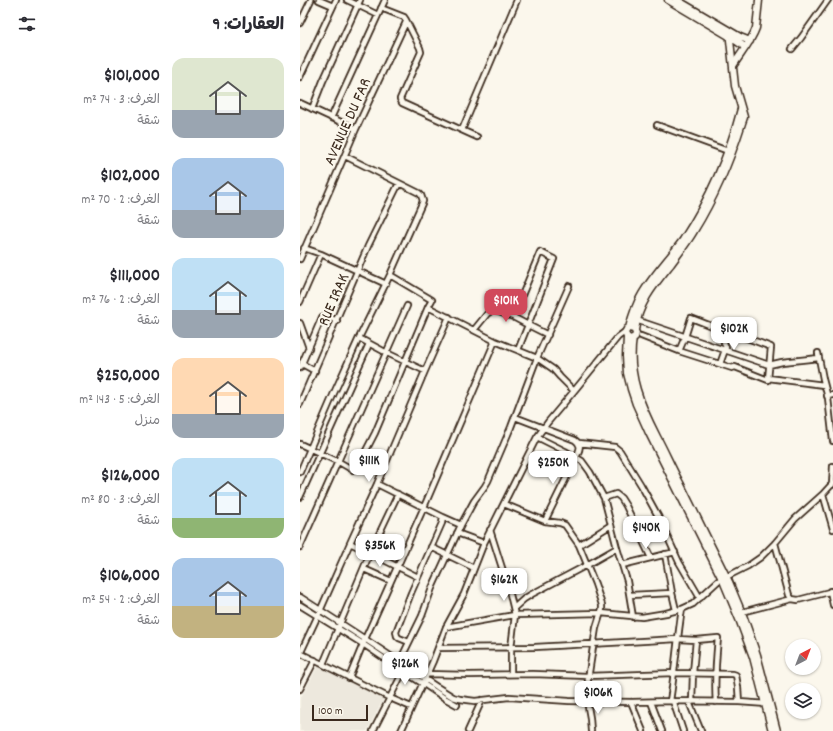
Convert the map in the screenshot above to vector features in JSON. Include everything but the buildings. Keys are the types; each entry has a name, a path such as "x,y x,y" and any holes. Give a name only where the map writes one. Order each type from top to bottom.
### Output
{"street":[{"path":"300,23 311,0"},
{"path":"319,0 333,6"},
{"path":"300,77 336,0"},
{"path":"347,0 378,15"},
{"path":"312,109 323,81 360,0"},
{"path":"332,118 385,0"},
{"path":"462,130 517,0"},
{"path":"668,0 729,34 750,41"},
{"path":"678,0 729,34 745,47"},
{"path":"732,66 750,41 756,28 759,0"},
{"path":"792,49 828,0"},
{"path":"381,8 404,17 421,52 400,99 402,103 477,137"},
{"name":"AVENUE DU FAR","path":"300,259 356,129 406,20"},
{"path":"632,334 644,300 654,284 690,238 716,191 727,166 744,117 735,86 729,34"},
{"path":"300,103 356,129"},
{"path":"741,109 728,151 711,190 682,240 642,294 633,314 632,368 641,403 724,578 742,612 757,655 768,704 772,731"},
{"path":"657,125 728,151"},
{"path":"300,472 309,448 423,201 421,195 345,156"},
{"name":"RUE IRAK","path":"300,404 358,270 399,183"},
{"path":"304,248 358,270 386,284"},
{"path":"513,317 540,252 554,259 518,350"},
{"path":"300,302 321,254"},
{"path":"300,444 354,470 360,466 432,300 390,275"},
{"path":"399,665 461,525 474,501 488,481 537,358 570,286"},
{"path":"300,547 407,306"},
{"path":"428,308 449,317 495,341 537,358 553,369 574,391"},
{"path":"474,330 487,314 493,310 513,317 548,335"},
{"path":"315,371 301,364 323,316 337,321"},
{"path":"411,707 300,653 377,484 449,317"},
{"path":"679,351 691,318 771,347 768,378"},
{"path":"636,320 769,365 819,358"},
{"path":"300,323 309,348"},
{"path":"720,364 726,347 724,343 727,332"},
{"path":"401,731 446,627 464,594 490,530 538,437 548,422 615,341 632,334 732,368 735,367 768,380 768,378 824,385"},
{"path":"359,338 425,371"},
{"path":"349,678 365,638 424,507 495,341"},
{"path":"300,497 369,344"},
{"path":"818,353 827,396 833,441"},
{"path":"827,396 833,395"},
{"path":"515,416 567,436 579,443 613,446 617,448 641,485 700,598"},
{"path":"538,437 582,461 590,472 604,498 630,595 633,617"},
{"path":"545,521 576,458 580,448 579,443"},
{"path":"446,627 503,618 515,614 601,613 633,617 648,617 679,610 693,604 712,585 748,566 761,557 795,519 832,484 833,466"},
{"path":"377,484 461,525"},
{"path":"323,664 370,554 398,494"},
{"path":"604,498 616,494 621,498 651,558"},
{"path":"823,494 830,508 833,529"},
{"path":"504,504 545,521 565,525 580,545 602,605 596,628 588,676 587,700 591,731"},
{"path":"409,642 399,638 396,632 418,577 444,520 443,517"},
{"path":"580,545 611,525"},
{"path":"490,530 506,578 515,614 511,648 511,674"},
{"path":"458,533 484,543"},
{"path":"350,543 418,577"},
{"path":"775,543 789,595 792,599"},
{"path":"431,547 474,568"},
{"path":"514,608 518,603 532,594 617,548"},
{"path":"622,565 675,552"},
{"path":"665,554 672,593 679,610 671,701 682,731"},
{"path":"364,569 391,581"},
{"path":"724,578 753,657 777,731"},
{"path":"742,612 831,591 833,605"},
{"path":"630,595 672,593"},
{"path":"300,597 365,638 404,669 424,679 453,697 460,699 482,700 509,697 569,701 739,702 768,704"},
{"path":"300,605 399,665"},
{"path":"438,648 511,648 718,638 714,686 716,702"},
{"path":"696,640 692,673 691,702 701,731"},
{"path":"300,689 315,660"},
{"path":"373,731 404,669"},
{"path":"424,679 511,674 588,676 674,673 733,674 736,675 739,702"},
{"path":"424,679 446,699 457,705"},
{"path":"468,731 482,700"},
{"path":"631,702 643,731"},
{"path":"651,702 662,731"}],"shaded area":[{"path":"318,666 384,698 367,731 300,731 300,699"}]}
